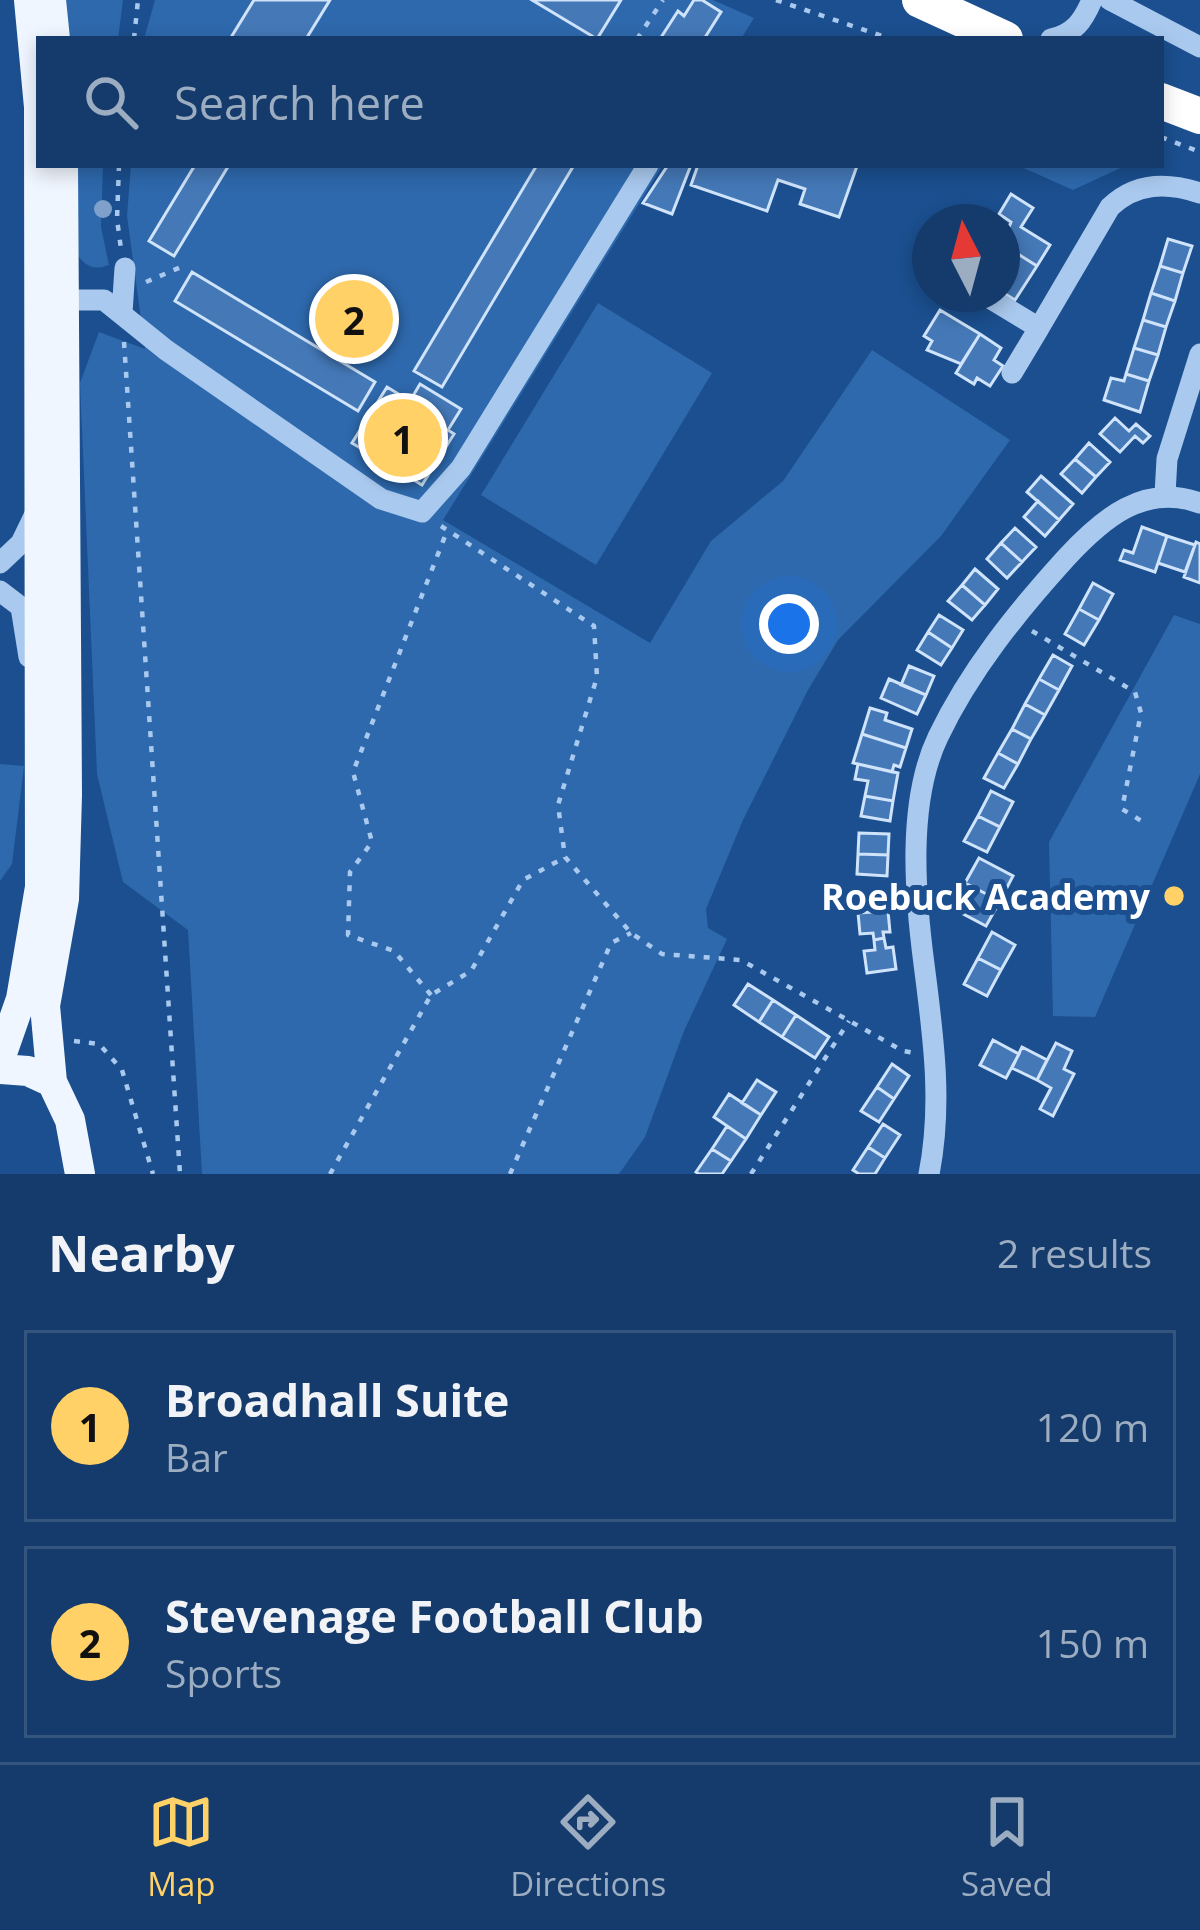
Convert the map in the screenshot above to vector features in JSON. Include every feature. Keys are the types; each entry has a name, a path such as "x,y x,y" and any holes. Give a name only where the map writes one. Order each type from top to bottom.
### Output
{"highway":[{"path":"920,0 998,36"},
{"path":"1164,102 1200,116"}],"main road":[{"path":"28,0 36,79"},
{"path":"51,0 55,36"},
{"path":"0,1059 21,999 38,906 39,168"},
{"path":"63,168 66,836 64,899 45,1006 52,1082 70,1120 80,1174"},
{"path":"0,1069 28,1071 52,1082"}],"street":[{"path":"1109,0 1200,46"},
{"path":"1059,36 1072,31 1088,10"},
{"path":"64,300 104,301 123,290 166,350 381,499 422,512 461,469 646,168"},
{"path":"1012,374 1110,207 1122,195 1152,185 1200,193"},
{"path":"1013,312 1039,328"},
{"path":"1165,494 1167,459 1200,354"},
{"path":"929,1174 938,1112 936,1055 915,860 936,740 1012,619 1080,543 1133,503 1165,494 1200,503"},
{"path":"0,563 21,543 38,507"},
{"path":"0,591 21,607 38,717"}],"path":[{"path":"134,36 138,0"},
{"path":"640,36 664,0"},
{"path":"776,0 882,36"},
{"path":"1164,138 1200,152"},
{"path":"119,168 117,220 180,1174"},
{"path":"123,290 181,267"},
{"path":"422,512 594,626 597,676 559,805 565,857 631,932 662,954 741,961 903,1052 936,1055"},
{"path":"431,995 394,951 348,935 350,872 373,842 353,772 447,531"},
{"path":"1012,619 1135,692 1141,713 1122,809 1148,825"},
{"path":"330,1174 431,995 471,971 524,880 565,857"},
{"path":"510,1174 611,943 631,932"},
{"path":"751,1174 849,1021"},
{"path":"48,1042 99,1044 122,1070 153,1174"}],"shaded area":[{"path":"59,0 123,0 118,36 63,36"},
{"path":"155,0 713,0 754,18 743,36 145,36"},
{"path":"75,168 103,168 101,227 109,265 92,267 78,256"},
{"path":"131,168 661,168 443,520 650,643 711,541 783,481 872,350 1010,440 941,536 838,640 808,690 743,820 706,909 708,928 727,939 684,1031 645,1137 619,1174 202,1174 188,930 123,882 97,774 80,383 99,332 145,349 127,216"},
{"path":"1024,168 1121,168 1073,190"},
{"path":"598,303 712,373 596,565 481,495"},
{"path":"1174,615 1200,624 1200,774 1095,1017 1053,1016 1049,842"},
{"path":"0,764 24,766 12,864 0,881"}],"building":[{"path":"254,0 330,0 308,36 232,36"},
{"path":"532,0 621,0 599,36"},
{"path":"694,0 721,12 706,36 662,36 678,11 684,16"},
{"path":"193,168 227,168 174,256 149,241"},
{"path":"535,168 572,168 442,387 414,371"},
{"path":"666,168 690,168 672,214 643,203"},
{"path":"697,168 856,168 839,217 800,204 805,189 778,180 767,211 691,185"},
{"path":"1011,194 1033,208 1021,227 1050,245 1037,266 1020,255 1020,204 1005,204"},
{"path":"1168,239 1192,246 1183,273 1160,266"},
{"path":"1020,255 1037,266 1020,292"},
{"path":"1160,266 1183,273 1175,301 1151,293"},
{"path":"192,272 375,382 358,411 175,301"},
{"path":"1151,293 1175,301 1166,327 1143,320"},
{"path":"939,312 980,334 961,364 927,350 932,341 924,336"},
{"path":"1143,320 1166,327 1158,355 1134,348"},
{"path":"980,334 1001,348 994,360 1003,366 990,386 977,378 974,384 956,373"},
{"path":"1134,348 1158,355 1149,381 1126,374"},
{"path":"1126,374 1149,381 1140,412 1104,400 1111,378 1124,381"},
{"path":"420,384 461,409 448,430 454,434 422,485 352,443 387,387 410,401"},
{"path":"1115,418 1129,431 1136,424 1150,436 1143,443 1135,436 1120,452 1100,434"},
{"path":"1089,443 1110,462 1096,477 1075,459"},
{"path":"1075,459 1096,477 1082,493 1061,474"},
{"path":"1041,476 1073,504 1059,520 1027,492"},
{"path":"1038,501 1059,520 1045,536 1024,517"},
{"path":"1142,527 1167,536 1155,572 1120,560 1124,550 1133,553"},
{"path":"1015,528 1036,547 1022,562 1001,543"},
{"path":"1167,536 1195,545 1185,572 1158,563"},
{"path":"1196,542 1200,544 1200,583 1184,577"},
{"path":"1001,543 1022,562 1007,578 987,559"},
{"path":"975,569 998,589 985,605 962,585"},
{"path":"1093,583 1113,594 1099,620 1079,609"},
{"path":"962,585 985,605 972,620 948,601"},
{"path":"1079,609 1099,620 1084,645 1065,634"},
{"path":"939,615 963,630 952,648 928,632"},
{"path":"928,632 952,648 941,665 917,650"},
{"path":"1053,655 1072,666 1059,690 1039,679"},
{"path":"909,666 934,676 926,695 901,685"},
{"path":"889,679 926,695 917,714 881,698"},
{"path":"1039,679 1059,690 1045,715 1025,704"},
{"path":"1025,704 1045,715 1031,739 1012,729"},
{"path":"870,708 887,713 885,720 912,729 906,748 862,734"},
{"path":"1012,729 1031,739 1018,764 998,753"},
{"path":"862,734 906,748 900,767 894,765 892,772 853,763"},
{"path":"998,753 1018,764 1004,788 984,778"},
{"path":"858,764 898,773 893,801 865,796 868,781 855,779"},
{"path":"991,791 1013,802 1000,827 978,816"},
{"path":"865,796 893,801 890,821 861,816"},
{"path":"978,816 1000,827 987,852 964,841"},
{"path":"859,833 889,834 888,855 858,854"},
{"path":"858,854 888,855 887,876 857,874"},
{"path":"979,858 1013,876 1000,901 965,883"},
{"path":"965,883 1000,901 986,926 952,908"},
{"path":"887,890 888,911 858,913 857,893"},
{"path":"888,911 890,932 883,932 884,938 874,940 873,933 860,934 858,913"},
{"path":"992,932 1015,945 1001,970 978,958"},
{"path":"884,938 886,948 893,947 896,969 867,973 864,951 875,950 874,940"},
{"path":"978,958 1001,970 987,996 964,984"},
{"path":"748,984 773,1000 759,1022 734,1005"},
{"path":"773,1000 796,1015 782,1037 759,1022"},
{"path":"796,1015 829,1037 815,1058 782,1037"},
{"path":"993,1040 1019,1054 1006,1078 980,1065"},
{"path":"1056,1043 1072,1051 1064,1069 1074,1074 1053,1116 1040,1109 1051,1088 1037,1080"},
{"path":"1022,1047 1047,1060 1037,1080 1012,1068"},
{"path":"892,1064 909,1076 894,1099 877,1087"},
{"path":"757,1080 776,1092 761,1115 742,1103"},
{"path":"877,1087 894,1099 879,1122 861,1111"},
{"path":"729,1094 761,1115 746,1139 714,1117"},
{"path":"883,1124 900,1135 885,1158 868,1147"},
{"path":"727,1126 746,1139 731,1161 712,1149"},
{"path":"868,1147 885,1158 875,1174 859,1174 853,1170"},
{"path":"712,1149 731,1161 722,1174 699,1174 696,1172"}],"place":[{"name":"Stevenage Football Club","path":"354,319"},
{"name":"Broadhall Suite","path":"403,438"},
{"name":"Roebuck Academy","path":"1174,896"}]}
